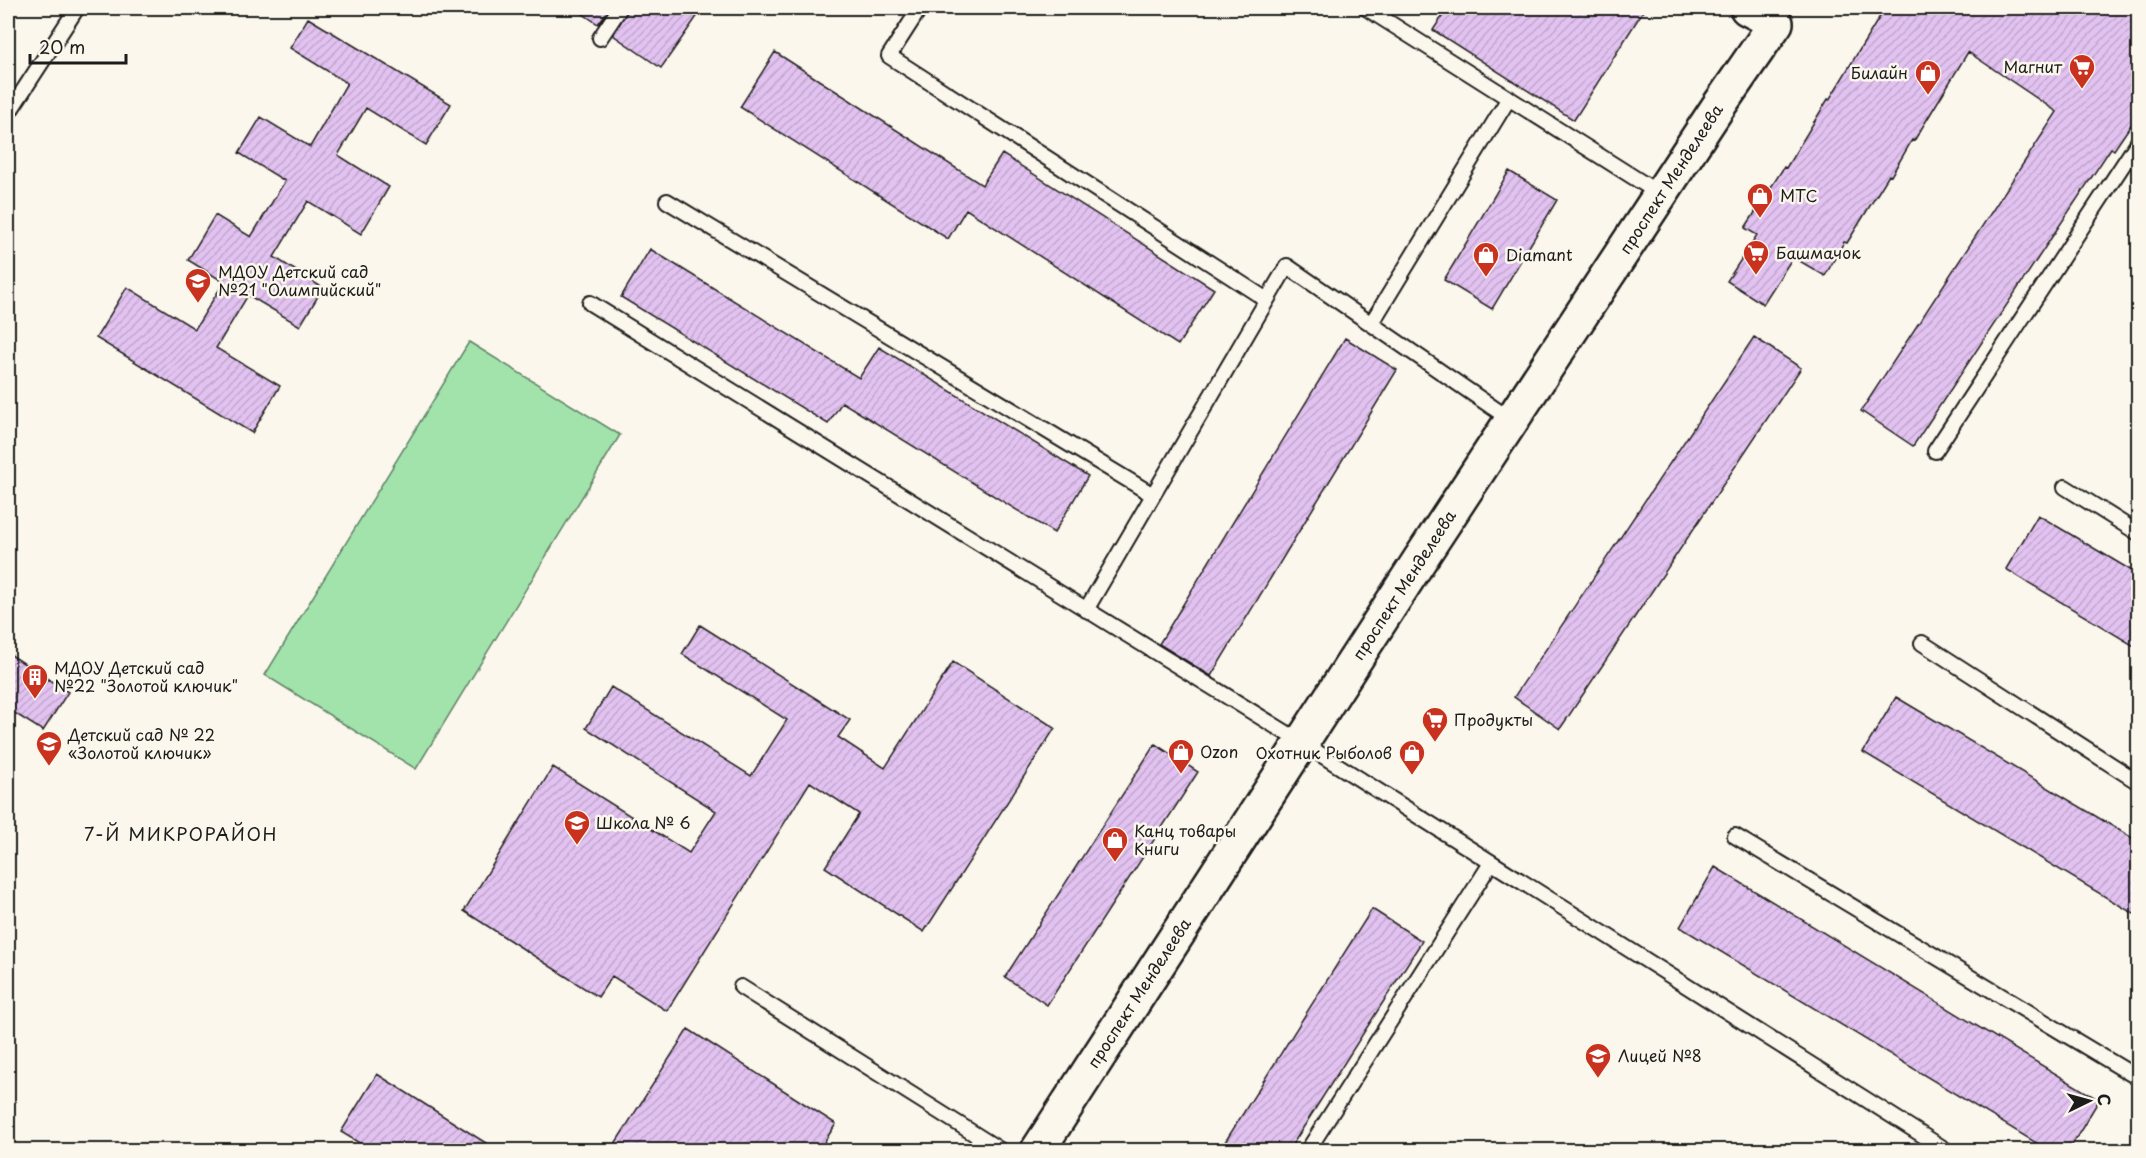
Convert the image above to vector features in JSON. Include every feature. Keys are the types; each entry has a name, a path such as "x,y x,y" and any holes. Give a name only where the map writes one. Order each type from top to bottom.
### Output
{"street":[{"name":"проспект Менделеева","path":"1038,1150 1511,420 1776,23 1747,8"}],"lane":[{"path":"8,114 77,8"},
{"path":"600,38 620,8"},
{"path":"920,8 889,56 1267,300"},
{"path":"1366,8 1660,194"},
{"path":"1371,324 1509,98"},
{"path":"1935,451 2139,142"},
{"path":"667,201 1153,495"},
{"path":"1086,610 1287,266 1511,420"},
{"path":"590,303 1301,742 1946,1150"},
{"path":"2065,487 2139,533"},
{"path":"1922,644 2139,782"},
{"path":"1735,836 2139,1078"},
{"path":"1308,1150 1491,863"},
{"path":"741,987 1000,1150"}],"green space":[{"path":"469,342 620,435 416,769 265,675"}],"building":[{"path":"574,8 610,8 598,24"},
{"path":"629,8 703,8 661,68 613,35"},
{"path":"1448,8 1645,8 1574,120 1433,30"},
{"path":"1885,8 2139,8 2139,113 2114,150 2111,148 1913,446 1861,411 2057,112 1968,52 1914,141 1912,140 1891,176 1889,175 1847,243 1844,242 1825,276 1793,257 1763,304 1727,281 1757,235 1745,228 1784,167 1786,168"},
{"path":"308,18 451,104 426,145 366,108 338,155 389,187 361,234 308,201 274,257 323,288 300,326 248,295 216,348 280,386 252,433 96,338 127,287 195,329 224,282 188,260 215,215 251,237 285,181 239,153 261,117 310,147 347,83 290,48"},
{"path":"775,52 982,185 1002,154 1214,289 1178,345 966,209 948,239 740,107"},
{"path":"1509,171 1557,200 1492,309 1444,280"},
{"path":"650,249 859,378 879,347 1088,476 1054,533 842,402 828,424 621,297"},
{"path":"1754,337 1801,368 1560,729 1514,697"},
{"path":"1345,338 1397,370 1211,676 1159,644"},
{"path":"2038,515 2139,575 2139,649 2006,569"},
{"path":"700,625 850,720 838,737 885,768 953,662 1055,728 924,932 825,867 859,814 810,782 667,1011 612,976 598,997 464,911 553,767 689,853 716,811 586,728 611,687 751,776 787,720 682,654"},
{"name":"МДОУ Детский сад №22 \"Золотой ключик\"","path":"8,653 68,692 43,731 8,709"},
{"path":"1896,697 2139,842 2139,917 1863,752"},
{"path":"1155,744 1198,772 1047,1005 1005,977"},
{"path":"1715,867 2099,1100 2069,1150 2048,1150 1680,927"},
{"path":"1372,909 1422,941 1289,1150 1220,1150"},
{"path":"688,1029 836,1124 819,1150 611,1150"},
{"path":"377,1074 497,1150 371,1150 341,1132"}],"place":[{"name":"Магнит","path":"2082,90"},
{"name":"Билайн","path":"1928,96"},
{"name":"МТС","path":"1760,219"},
{"name":"Башмачок","path":"1756,276"},
{"name":"Diamant","path":"1486,278"},
{"name":"МДОУ Детский сад №21 \"Олимпийский\"","path":"198,304"},
{"name":"МДОУ Детский сад №22 \"Золотой ключик\"","path":"35,700"},
{"name":"Продукты","path":"1435,743"},
{"name":"Детский сад № 22 «Золотой ключик»","path":"49,767"},
{"name":"Ozon","path":"1181,775"},
{"name":"Охотник Рыболов","path":"1412,776"},
{"name":"Школа № 6","path":"577,846"},
{"name":"Канц товары Книги","path":"1115,863"},
{"name":"Лицей №8","path":"1598,1079"}],"district":[{"name":"7-Й МИКРОРАЙОН","path":"181,835"}]}
